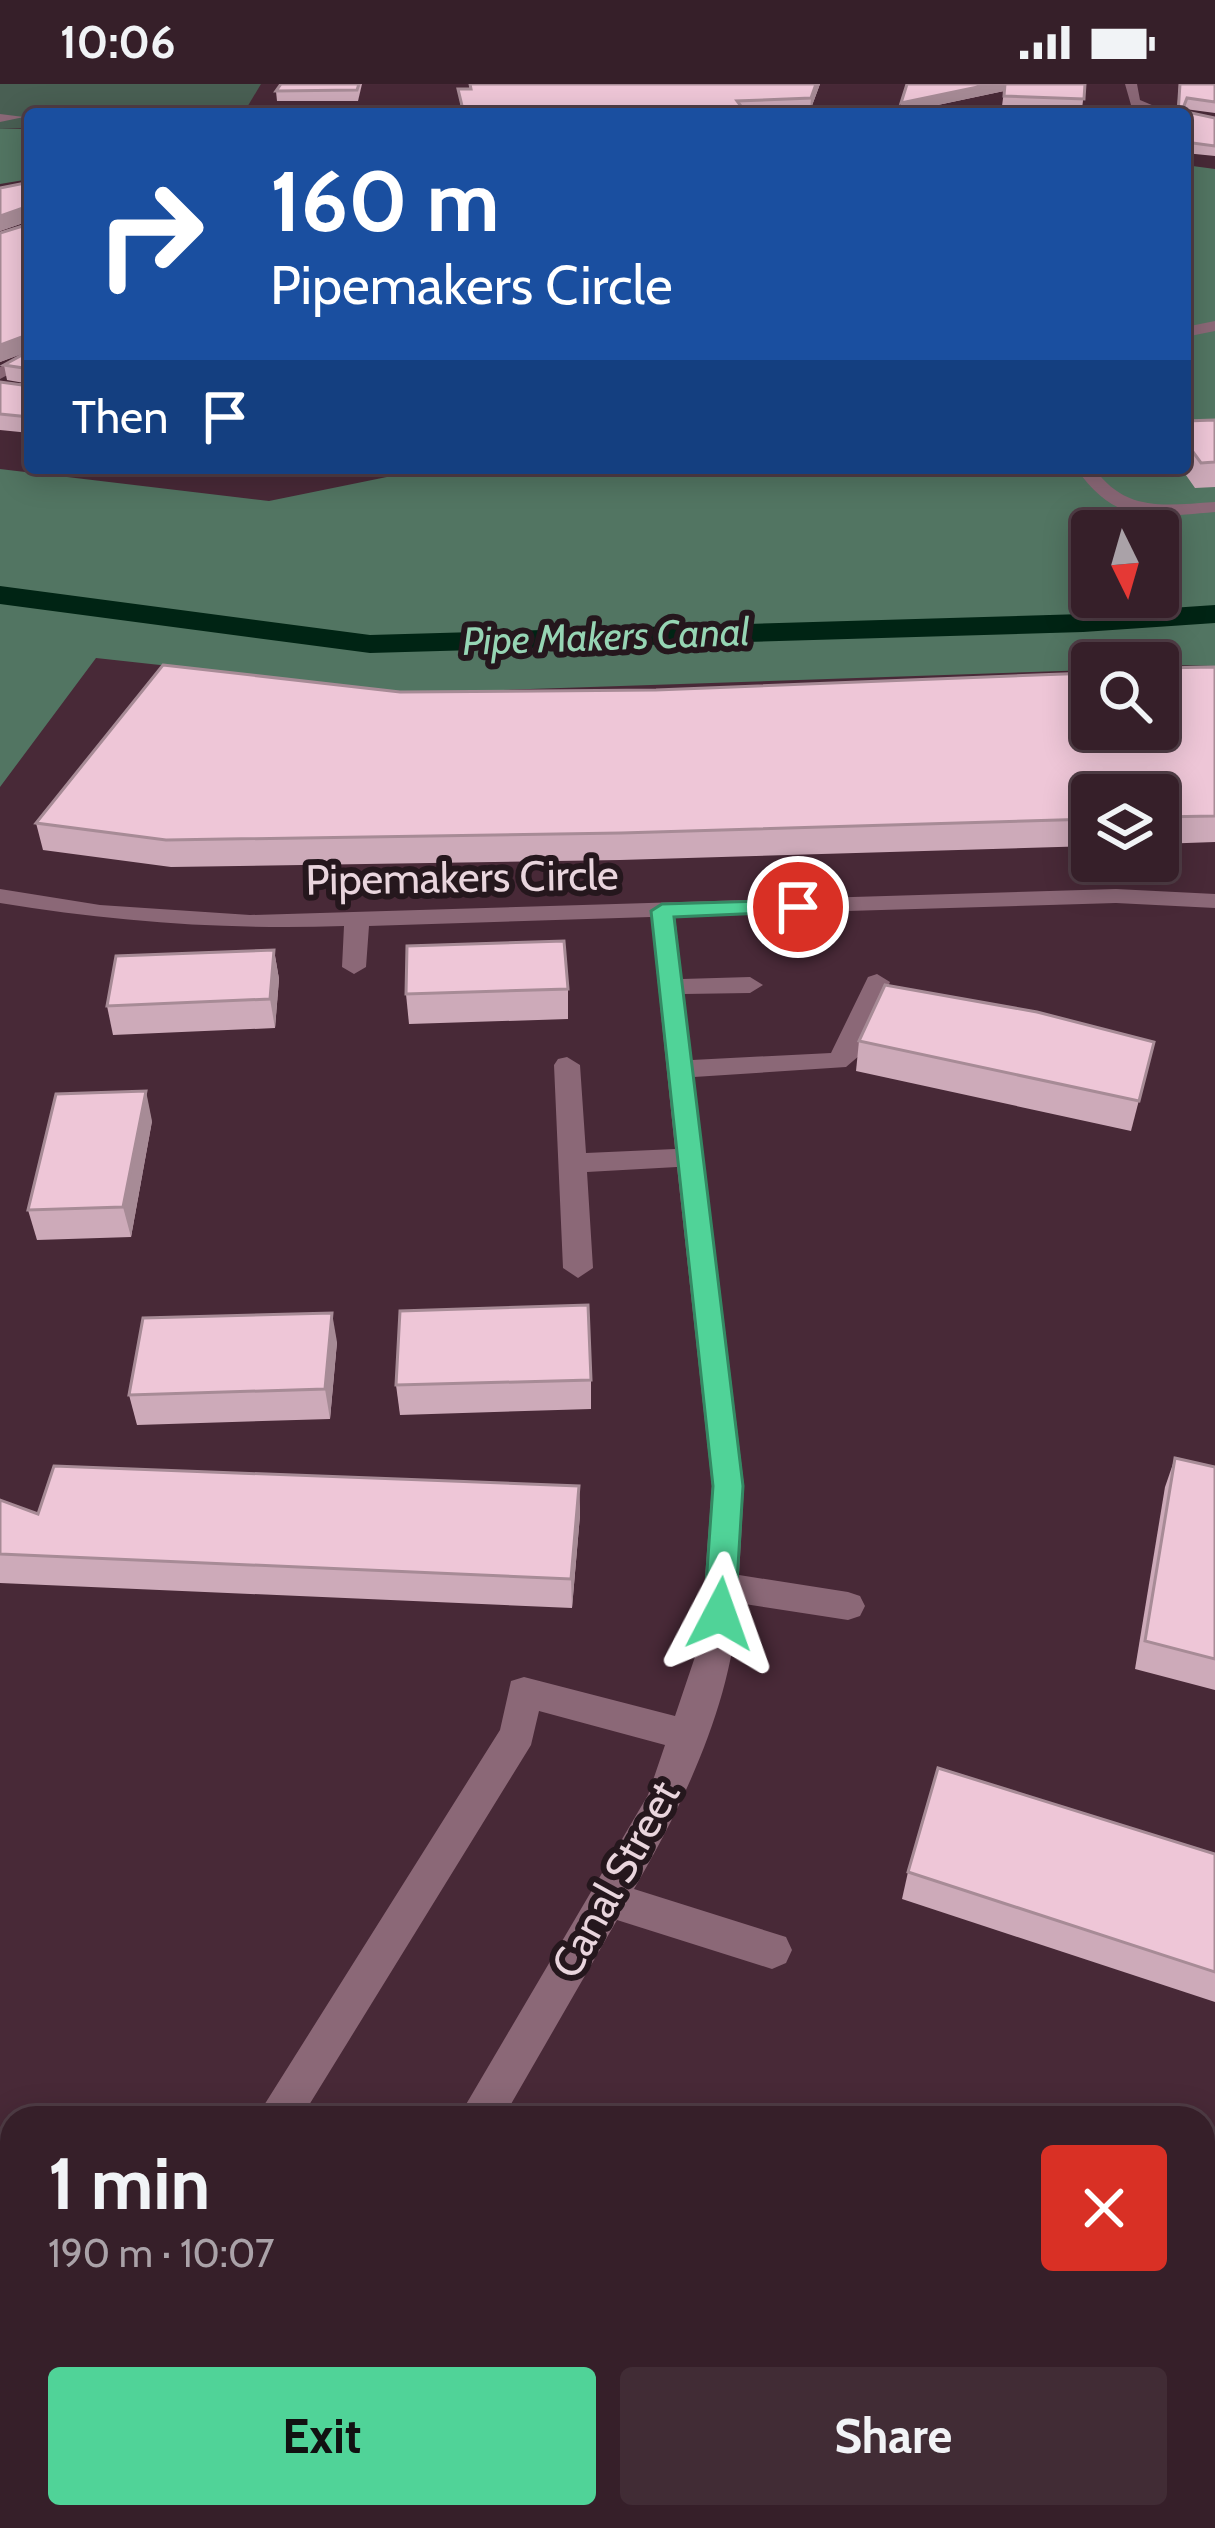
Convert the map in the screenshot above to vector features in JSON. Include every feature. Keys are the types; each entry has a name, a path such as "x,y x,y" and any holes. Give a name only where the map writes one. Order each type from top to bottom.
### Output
{"street":[{"path":"443,84 472,84"},
{"path":"1131,84 1135,102 1152,108"},
{"path":"0,118 18,117"},
{"path":"1088,474 1101,496 1118,506 1144,510 1215,507"},
{"name":"Pipemakers Circle","path":"0,896 166,919 662,911 1116,896 1215,901"},
{"name":"Canal Street","path":"486,2106 665,1801 718,1642 728,1486 662,911"},
{"path":"354,967 357,918"},
{"path":"680,1069 836,1061 847,1055 877,982"},
{"path":"670,987 750,985"},
{"path":"567,1065 578,1268"},
{"path":"573,1163 690,1157"},
{"path":"722,1586 848,1606"},
{"path":"285,2106 518,1734 524,1692 687,1735"},
{"path":"608,1899 772,1950"}],"green space":[{"path":"0,84 261,84 247,108 24,108 24,128 0,129"},
{"path":"0,129 24,129 24,180 0,184"},
{"path":"1191,166 1215,169 1215,666 1179,665 1179,642 1071,642 1071,671 415,693 96,658 0,787 0,469 269,501 402,474 1191,474"}],"building":[{"path":"281,84 359,84 357,90 276,91"},
{"path":"470,84 816,84 811,98 737,101 742,108 463,108 458,89 471,89"},
{"path":"907,84 992,84 901,103"},
{"path":"1005,84 1085,84 1084,99 1004,96"},
{"path":"1180,84 1215,84 1215,102 1187,98 1183,108 1178,108"},
{"path":"1191,113 1215,118 1215,146 1191,143"},
{"path":"24,183 24,208 0,216 0,188"},
{"path":"24,226 24,336 0,345 0,233"},
{"path":"24,354 24,368 4,365"},
{"path":"0,382 24,385 24,416 0,414"},
{"path":"1215,420 1215,462 1201,463 1191,449 1191,421"},
{"path":"163,665 400,692 656,690 1071,674 1071,750 1179,750 1179,668 1215,667 1215,816 1179,817 1179,774 1071,774 1071,820 166,840 36,823"},
{"path":"564,941 568,989 406,994 407,946"},
{"path":"274,950 270,999 107,1006 116,956"},
{"path":"885,985 1037,1012 1154,1042 1139,1101 859,1041"},
{"path":"146,1091 123,1207 28,1210 56,1094"},
{"path":"588,1305 591,1380 396,1385 400,1311"},
{"path":"332,1313 325,1389 129,1395 143,1318"},
{"path":"1175,1458 1215,1467 1215,1659 1145,1641"},
{"path":"54,1466 579,1486 571,1579 0,1554 0,1500 38,1514"},
{"path":"938,1768 1215,1854 1215,1972 908,1872"}],"waterway":[{"name":"Pipe Makers Canal","path":"0,595 370,644 1083,623 1215,614"}],"route":[{"path":"720,1614 728,1486 662,911 798,907"}]}
